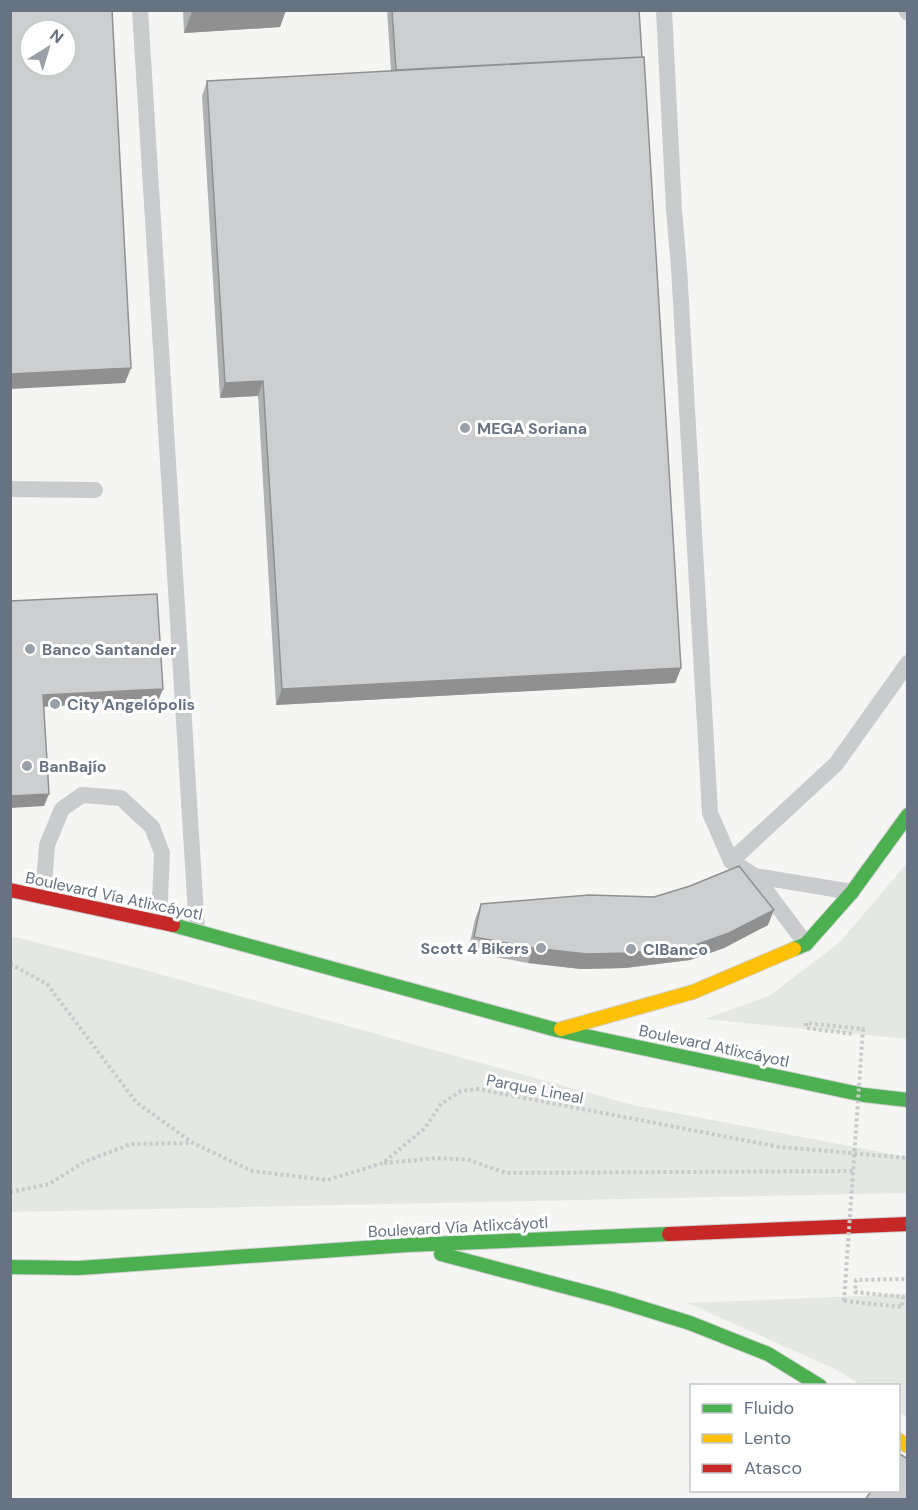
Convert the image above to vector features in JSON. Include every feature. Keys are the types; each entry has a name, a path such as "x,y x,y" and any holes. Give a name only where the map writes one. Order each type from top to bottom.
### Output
{"main road":[{"path":"557,1030 693,992 806,944 852,892 908,815"},
{"name":"Boulevard Vía Atlixcáyotl","path":"10,890 197,930 557,1030"},
{"name":"Boulevard Atlixcáyotl","path":"557,1030 864,1095 908,1100"},
{"name":"Boulevard Vía Atlixcáyotl","path":"10,1267 79,1268 407,1245 908,1224"},
{"path":"407,1245 612,1299 690,1323 768,1354 817,1384"}],"lane":[{"path":"140,10 197,930"},
{"path":"664,10 710,813 731,861 755,876 806,944"},
{"path":"10,489 95,490"},
{"path":"731,861 836,764 908,663"},
{"path":"44,897 46,845 62,809 82,795 121,798 152,827 162,853 159,922"},
{"path":"755,876 852,892"}],"path":[{"name":"Parque Lineal","path":"10,964 47,984 136,1102 193,1143 252,1171 327,1180 383,1163 425,1128 441,1104 461,1091 478,1089 780,1147 908,1158"},
{"path":"853,1034 806,1028 806,1023 863,1029 844,1301 902,1307 903,1297 855,1292 856,1280 908,1280"},
{"name":"Parque Lineal","path":"10,1192 49,1184 84,1162 131,1144 193,1143"},
{"path":"383,1163 437,1158 469,1160 506,1173 854,1171"}],"shaded area":[{"path":"907,863 907,1039 705,1019 769,996 840,942"},
{"path":"11,936 145,970 633,1105 907,1157 907,1193 11,1212"},
{"path":"907,1294 907,1417 900,1412 900,1384 859,1384 837,1370 688,1303"}],"building":[{"path":"10,10 112,10 131,368 10,374"},
{"path":"192,10 224,10 192,12"},
{"path":"392,10 639,10 642,57 396,70"},
{"path":"644,57 681,668 282,689 263,381 225,383 207,81"},
{"name":"City Angelópolis","path":"157,594 163,689 43,695 49,794 10,796 10,601"},
{"path":"739,866 774,910 729,933 695,945 630,953 587,954 533,948 474,937 481,904 589,895 654,897 690,886"},
{"path":"900,1454 908,1459 908,1500 865,1500 870,1492 900,1492"}],"traffic: fast":[{"path":"794,949 806,944 852,892 908,815"},
{"path":"173,925 557,1030 864,1095 908,1100"},
{"path":"10,1267 79,1268 407,1245 669,1234"},
{"path":"441,1254 612,1299 690,1323 768,1354 817,1384"}],"traffic: slow":[{"path":"561,1029 693,992 794,949"},
{"path":"900,1441 908,1446"}],"traffic: jam":[{"path":"10,890 173,925"},
{"path":"669,1234 908,1224"}],"place":[{"name":"MEGA Soriana","path":"465,428"},
{"name":"Banco Santander","path":"30,649"},
{"name":"City Angelópolis","path":"55,704"},
{"name":"BanBajío","path":"27,766"},
{"name":"Scott 4 Bikers","path":"541,948"},
{"name":"CIBanco","path":"631,949"}]}
